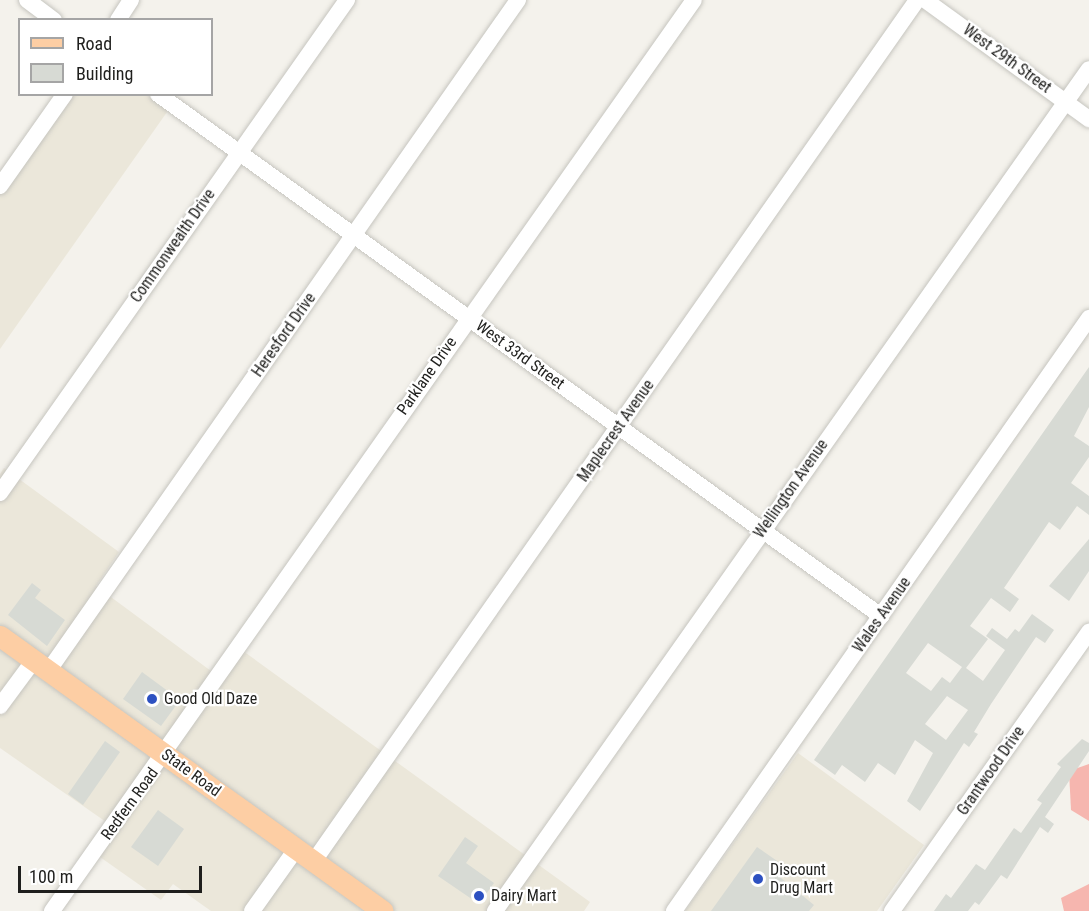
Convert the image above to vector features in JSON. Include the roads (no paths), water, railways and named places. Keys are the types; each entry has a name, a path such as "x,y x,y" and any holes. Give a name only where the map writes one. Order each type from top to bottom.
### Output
{"main road":[{"name":"State Road","path":"0,636 382,911"}],"street":[{"path":"27,0 51,18"},
{"path":"119,18 131,0"},
{"name":"Commonwealth Drive","path":"0,493 347,0"},
{"name":"Heresford Drive","path":"0,706 41,665 352,237 518,0"},
{"name":"Parklane Drive","path":"165,755 468,316 694,0"},
{"name":"Maplecrest Avenue","path":"252,911 305,855 619,427 917,0"},
{"name":"West 29th Street","path":"926,0 1089,119"},
{"name":"Wellington Avenue","path":"495,911 1089,69"},
{"path":"0,186 64,96"},
{"name":"West 33rd Street","path":"161,96 352,237 468,316 882,616"},
{"name":"Wales Avenue","path":"674,911 1089,318"},
{"name":"Grantwood Drive","path":"892,911 1089,632"},
{"name":"Redfern Road","path":"52,911 165,755"}],"place":[{"name":"Good Old Daze","path":"152,699"},
{"name":"Discount Drug Mart","path":"758,879"},
{"name":"Dairy Mart","path":"479,896"}]}
